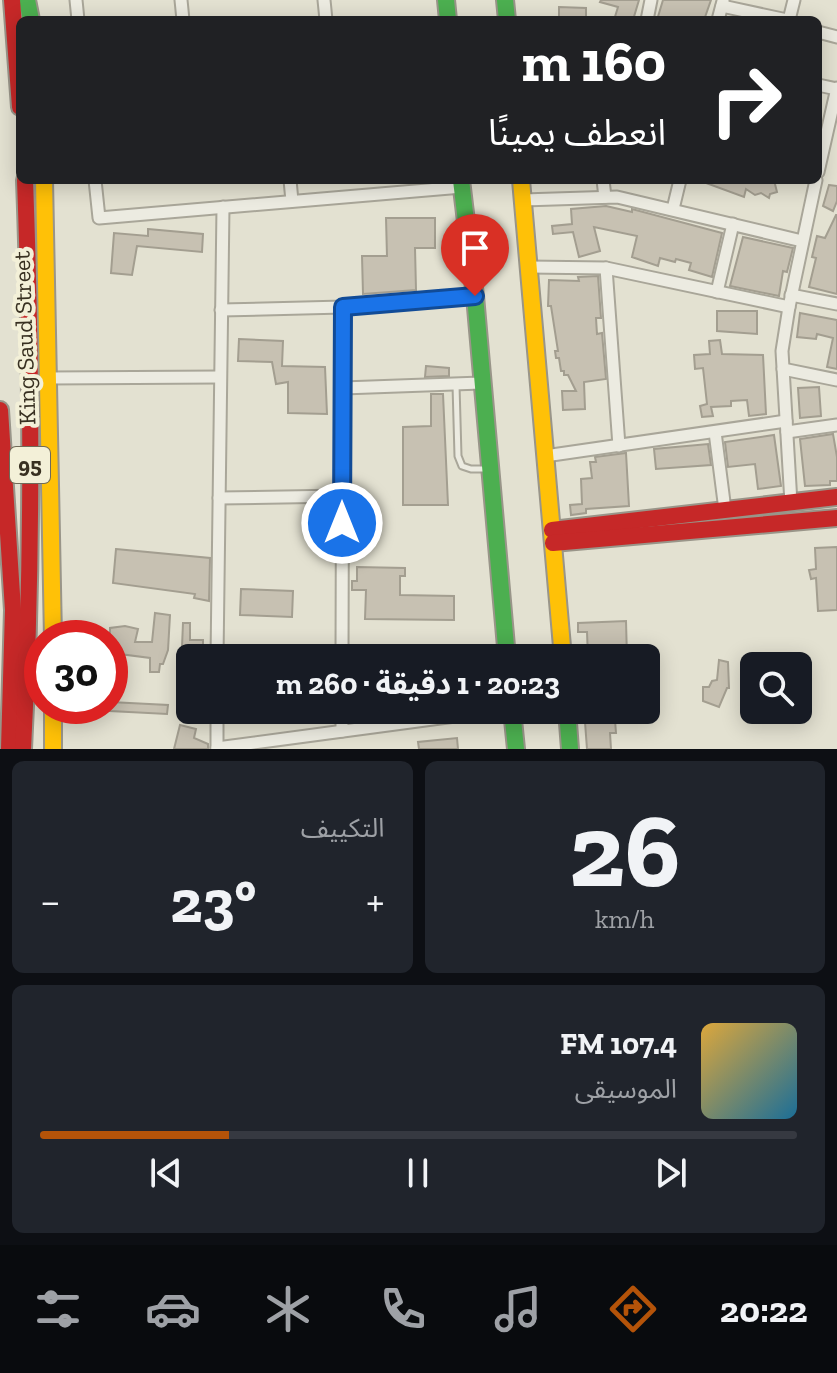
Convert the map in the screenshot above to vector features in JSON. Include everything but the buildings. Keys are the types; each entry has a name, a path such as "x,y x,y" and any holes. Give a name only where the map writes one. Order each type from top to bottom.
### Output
{"main road":[{"path":"12,0 16,54"},
{"name":"95","path":"23,749 32,599 30,308 25,184"},
{"name":"King Saud Street","path":"44,184 53,620"},
{"path":"462,184 506,644"},
{"path":"521,184 562,644"},
{"name":"95","path":"0,410 13,610 9,749"},
{"path":"553,536 837,497"},
{"path":"553,536 767,526 837,518"},
{"path":"0,701 13,610"},
{"path":"53,724 53,749"},
{"path":"513,724 516,749"},
{"path":"568,724 570,749"}],"street":[{"path":"722,3 772,16"},
{"path":"822,158 834,115 837,88"},
{"path":"95,184 99,218 453,184"},
{"path":"290,184 292,201"},
{"path":"603,184 605,197"},
{"path":"673,209 679,184"},
{"path":"791,503 782,351 815,184"},
{"path":"523,200 617,197 802,241"},
{"path":"217,644 223,207"},
{"path":"717,292 733,224"},
{"path":"529,267 606,268 717,292 837,304"},
{"path":"606,268 619,446"},
{"path":"221,310 343,307 475,296"},
{"path":"342,644 343,307"},
{"path":"783,369 837,380"},
{"path":"49,378 220,377"},
{"path":"343,388 481,383"},
{"path":"545,456 715,432 837,425"},
{"path":"715,432 725,510"},
{"path":"219,498 343,496"},
{"path":"217,724 217,748 395,724"},
{"path":"342,724 342,731"}],"lane":[{"path":"456,384 458,456 462,466 489,469"}],"traffic: fast":[{"path":"27,0 30,16"},
{"path":"446,0 448,16"},
{"path":"505,0 507,16"},
{"path":"461,184 475,296 506,644"},
{"path":"513,724 516,749"},
{"path":"568,724 570,749"}],"traffic: slow":[{"path":"44,184 53,620"},
{"path":"521,184 562,644"},
{"path":"53,724 53,749"}],"traffic: jam":[{"path":"12,0 16,54"},
{"path":"23,749 29,607 30,464 25,184"},
{"path":"0,410 13,610 9,749"},
{"path":"552,530 837,497"},
{"path":"553,543 837,518"}],"route":[{"path":"342,523 343,307 475,296"}]}
